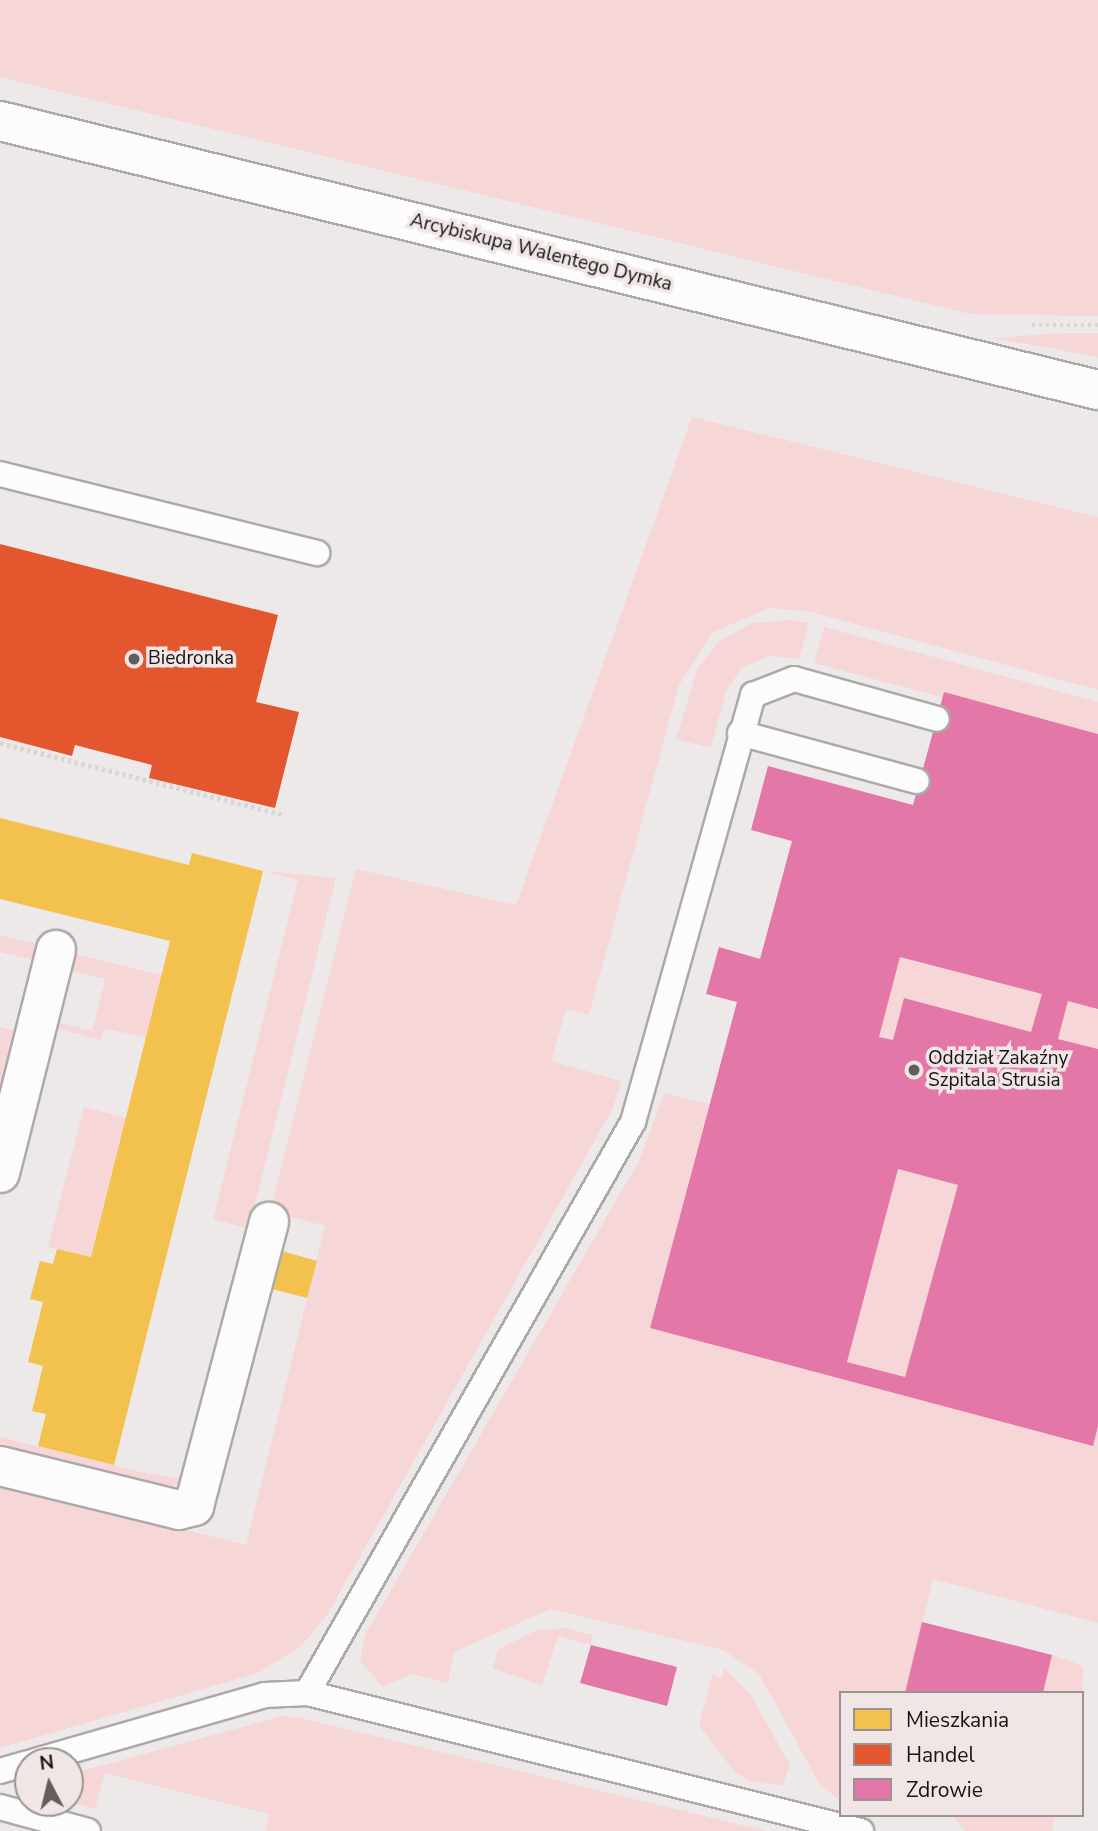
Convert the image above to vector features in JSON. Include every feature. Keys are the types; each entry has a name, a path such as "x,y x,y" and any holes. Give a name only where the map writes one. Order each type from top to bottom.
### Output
{"street":[{"name":"Arcybiskupa Walentego Dymka","path":"0,121 1093,387"},
{"path":"0,1173 56,950"},
{"path":"0,1466 179,1510 194,1506 269,1222"}],"lane":[{"path":"0,474 317,553"},
{"path":"307,1693 633,1122 740,733 753,695 794,679 937,719"},
{"path":"740,733 917,781"},
{"path":"84,1747 265,1695 307,1693 861,1831"},
{"path":"4,1812 88,1831"}],"path":[{"path":"0,743 284,816"}],"shaded area":[{"path":"0,0 1098,0 1098,316 970,314 0,77"},
{"path":"1061,333 1098,333 1098,357 994,338"},
{"path":"692,417 1098,517 1098,690 811,612 770,608 713,632 679,685 589,1015 566,1009 551,1061 621,1081 612,1110 327,1615 301,1646 258,1673 0,1748 0,1484 246,1545 325,1226 270,1211 356,869 516,905"},
{"path":"790,620 809,623 799,659 768,656 742,668 726,691 711,748 676,739 697,670 719,641 752,623"},
{"path":"824,627 1098,702 1098,739 814,663"},
{"path":"263,871 336,878 249,1229 213,1219 298,880"},
{"path":"0,935 38,944 34,960 0,952"},
{"path":"74,954 162,975 146,1038 104,1028 101,1040 55,1028 56,1022 92,1031 105,979 70,970"},
{"path":"900,957 1042,994 1031,1032 904,999 893,1040 879,1037"},
{"path":"1068,1001 1098,1009 1098,1049 1058,1039"},
{"path":"0,1027 16,1031 0,1095"},
{"path":"664,1093 709,1104 650,1328 1092,1445 1098,1426 1098,1623 933,1579 905,1691 839,1691 839,1800 819,1783 759,1674 723,1650 550,1609 454,1652 448,1683 412,1674 383,1687 360,1661 365,1635 640,1159"},
{"path":"84,1107 126,1118 91,1257 48,1247"},
{"path":"898,1169 958,1185 905,1377 847,1362"},
{"path":"0,1437 149,1474 185,1479 171,1488 0,1446"},
{"path":"566,1628 593,1635 591,1645 558,1636 542,1685 493,1669 498,1649 537,1630"},
{"path":"1052,1655 1083,1666 1082,1691 1043,1691"},
{"path":"724,1668 751,1695 790,1765 782,1786 749,1781 734,1771 699,1725 712,1675 722,1678"},
{"path":"282,1716 301,1718 766,1831 265,1831 269,1814 105,1773 95,1809 84,1806 84,1770"},
{"path":"954,1817 1055,1817 1052,1831 965,1831"}],"building: Mieszkania":[{"path":"0,818 189,865 192,853 263,871 114,1465 38,1446 46,1414 32,1411 43,1366 28,1362 43,1302 30,1299 40,1261 53,1264 57,1249 91,1257 170,941 0,899"},
{"path":"282,1251 317,1261 307,1298 272,1289"}],"building: Handel":[{"name":"Biedronka","path":"0,544 278,615 256,702 299,712 275,808 149,778 152,765 75,745 72,756 0,737"}],"building: Zdrowie":[{"name":"Oddział Zakaźny Szpitala Strusia","path":"944,692 1098,734 1098,1009 1068,1001 1058,1039 1098,1049 1098,1426 1093,1446 650,1328 737,1002 706,994 719,947 760,959 792,841 751,830 768,766 913,805","holes":["900,957 1042,994 1031,1032 904,998 893,1040 879,1037","898,1169 958,1185 905,1377 847,1362"]},
{"path":"922,1622 1052,1655 1043,1691 905,1691"},
{"path":"591,1645 677,1667 667,1706 580,1683"}],"place":[{"name":"Biedronka","path":"134,659"},
{"name":"Oddział Zakaźny Szpitala Strusia","path":"914,1070"}]}
